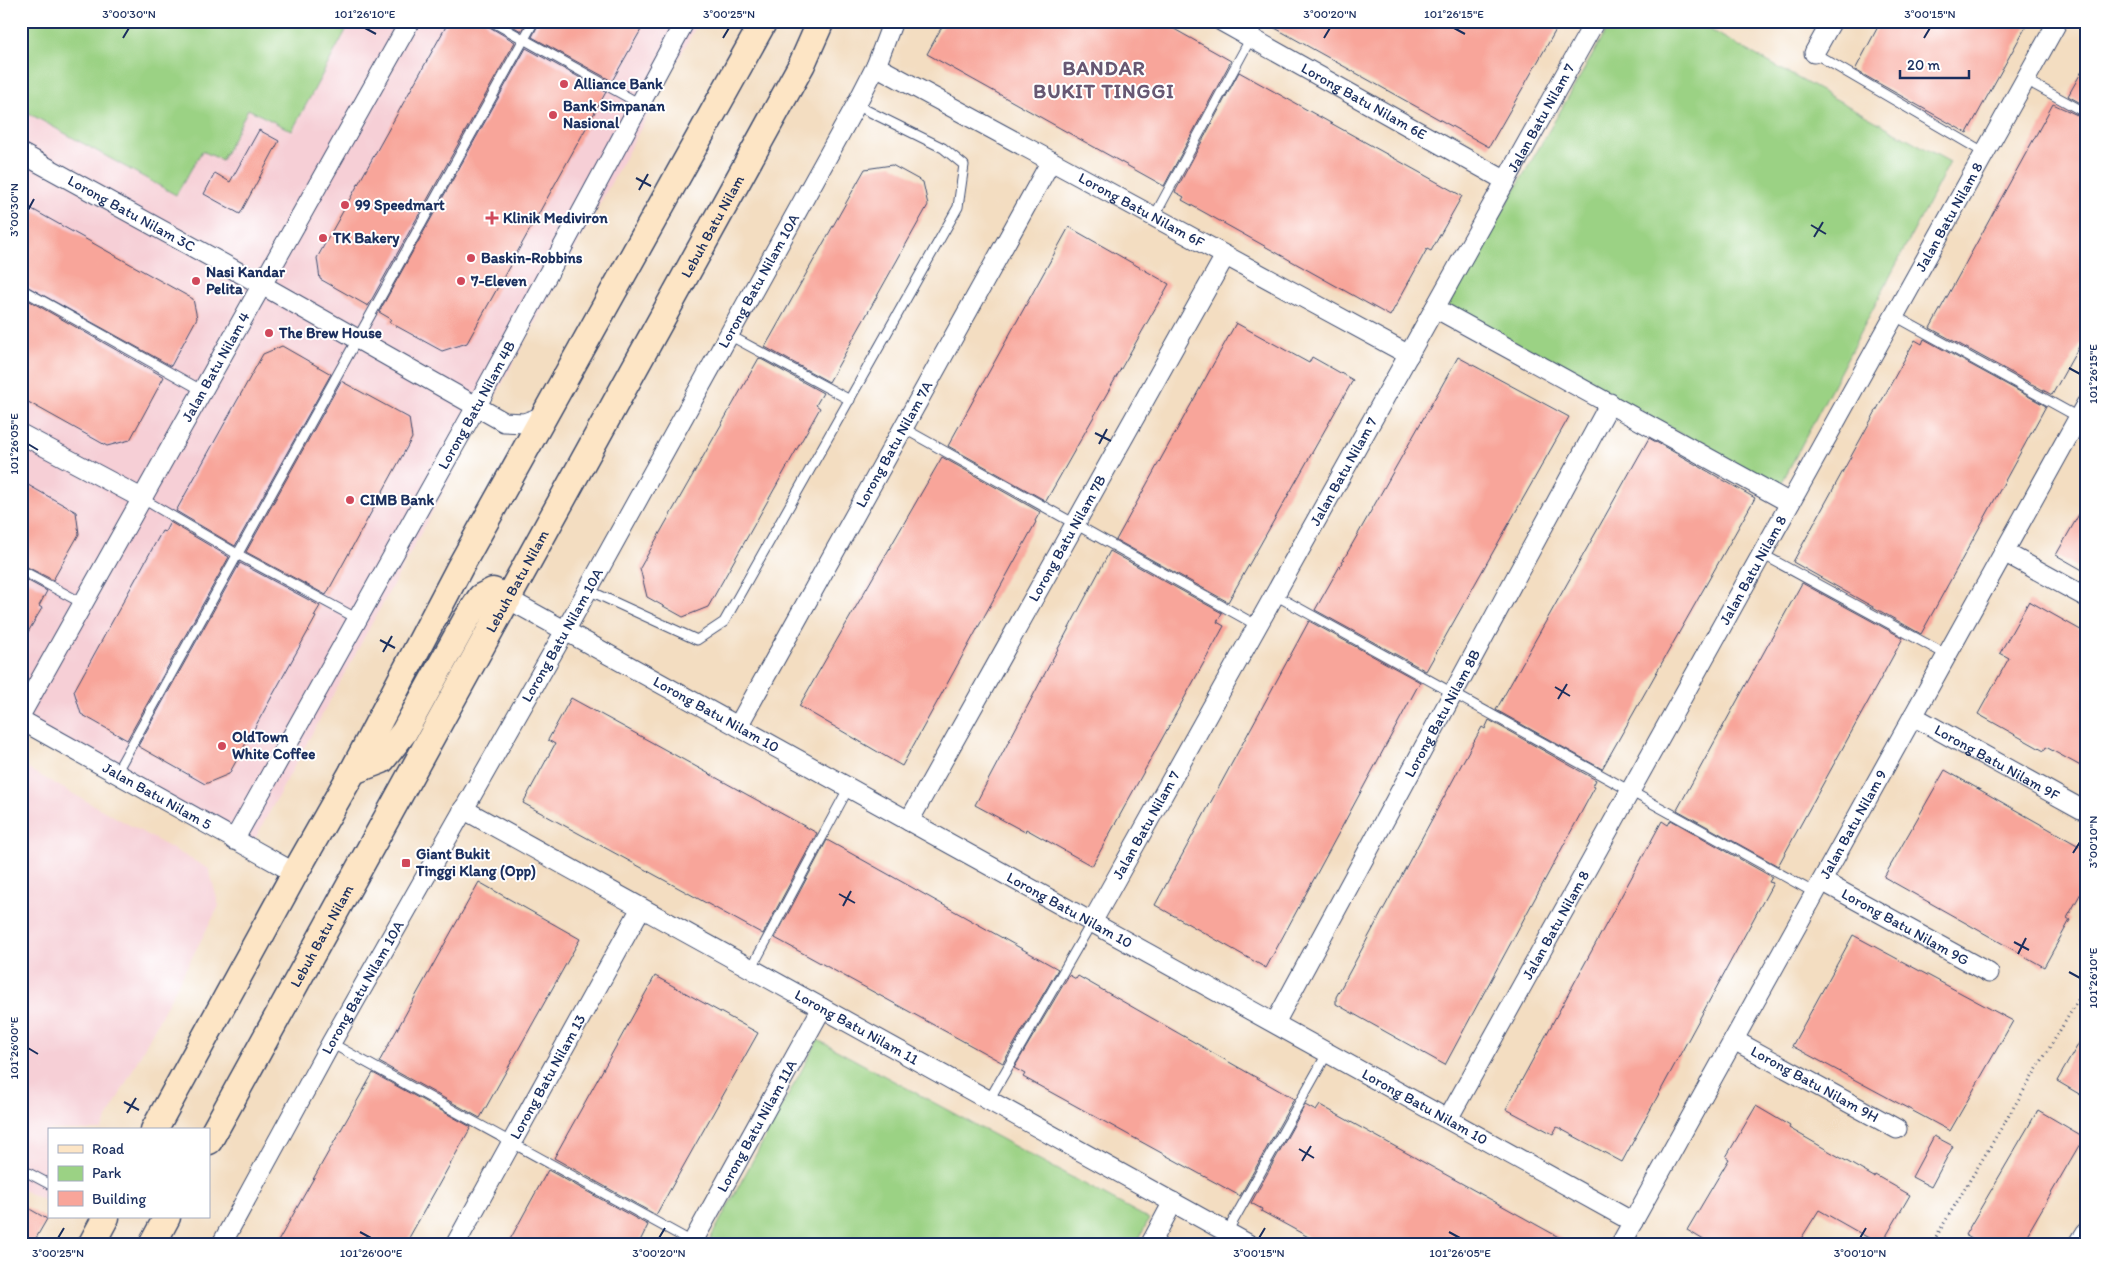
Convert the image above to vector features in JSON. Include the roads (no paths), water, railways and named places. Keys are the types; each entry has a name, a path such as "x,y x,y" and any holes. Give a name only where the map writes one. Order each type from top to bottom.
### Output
{"main road":[{"path":"155,1128 353,770 460,567 764,21"},
{"name":"Lebuh Batu Nilam","path":"210,1139 802,64 821,21"},
{"path":"353,770 382,760 404,732 466,620 481,597 493,591 508,599"},
{"path":"91,1245 105,1218"},
{"path":"152,1245 166,1218"}],"street":[{"name":"Jalan Batu Nilam 4","path":"21,714 410,21"},
{"name":"Lorong Batu Nilam 4B","path":"234,840 476,407 685,21"},
{"name":"Lorong Batu Nilam 10A","path":"221,1245 331,1043 566,631 856,105 876,66 893,21"},
{"name":"Lorong Batu Nilam 6E","path":"1221,21 1506,181"},
{"name":"Jalan Batu Nilam 7","path":"1092,922 1594,21"},
{"path":"1814,53 1832,21"},
{"name":"Jalan Batu Nilam 8","path":"1448,1119 2058,21"},
{"name":"Lorong Batu Nilam 6F","path":"876,66 1409,355"},
{"name":"Lorong Batu Nilam 3C","path":"21,153 262,285 504,422 524,423 546,415"},
{"name":"Lorong Batu Nilam 7A","path":"738,726 1051,161"},
{"name":"Lorong Batu Nilam 7B","path":"909,820 1225,256"},
{"path":"1435,308 1790,503"},
{"name":"Lorong Batu Nilam 8B","path":"1274,1023 1610,404"},
{"name":"Jalan Batu Nilam 9","path":"1620,1245 2082,410"},
{"path":"21,434 143,499"},
{"path":"2004,552 2086,597"},
{"name":"Lorong Batu Nilam 10","path":"508,599 1633,1222"},
{"name":"Lorong Batu Nilam 9F","path":"1913,716 2081,808"},
{"name":"Jalan Batu Nilam 5","path":"21,720 295,873"},
{"name":"Lorong Batu Nilam 11","path":"463,809 1250,1245"},
{"name":"Lorong Batu Nilam 9G","path":"1818,887 1990,973"},
{"name":"Lorong Batu Nilam 13","path":"455,1245 641,908"},
{"name":"Lorong Batu Nilam 11A","path":"694,1244 822,1008"},
{"name":"Lorong Batu Nilam 9H","path":"1734,1040 1897,1129"},
{"path":"1150,1245 1173,1202"},
{"path":"2078,1245 2086,1232"}],"lane":[{"path":"491,21 640,104"},
{"path":"116,773 236,554 358,339 534,21"},
{"path":"1154,217 1260,21"},
{"path":"1814,53 1985,153"},
{"path":"2026,80 2086,114"},
{"path":"588,590 698,640 724,622 958,207 964,165 943,148 856,105"},
{"path":"21,289 203,392"},
{"path":"1895,316 2082,410"},
{"path":"728,335 850,400"},
{"path":"903,428 1258,626"},
{"path":"143,499 236,554 358,619"},
{"path":"1762,554 1947,655"},
{"path":"21,570 82,603"},
{"path":"1275,595 1630,791 1818,887"},
{"path":"751,969 849,787"},
{"path":"989,1100 1092,922"},
{"path":"331,1043 694,1244"},
{"path":"1227,1232 1328,1052"},
{"path":"21,1169 48,1183"}],"place":[{"name":"Alliance Bank","path":"564,84"},
{"name":"Bank Simpanan Nasional","path":"553,115"},
{"name":"99 Speedmart","path":"345,205"},
{"name":"Klinik Mediviron","path":"492,218"},
{"name":"TK Bakery","path":"323,238"},
{"name":"Baskin-Robbins","path":"471,258"},
{"name":"Nasi Kandar Pelita","path":"196,281"},
{"name":"7-Eleven","path":"461,281"},
{"name":"The Brew House","path":"269,333"},
{"name":"CIMB Bank","path":"350,500"},
{"name":"OldTown White Coffee","path":"222,746"},
{"name":"Giant Bukit Tinggi Klang (Opp)","path":"406,863"}],"district":[{"name":"BANDAR BUKIT TINGGI","path":"1104,80"}]}
